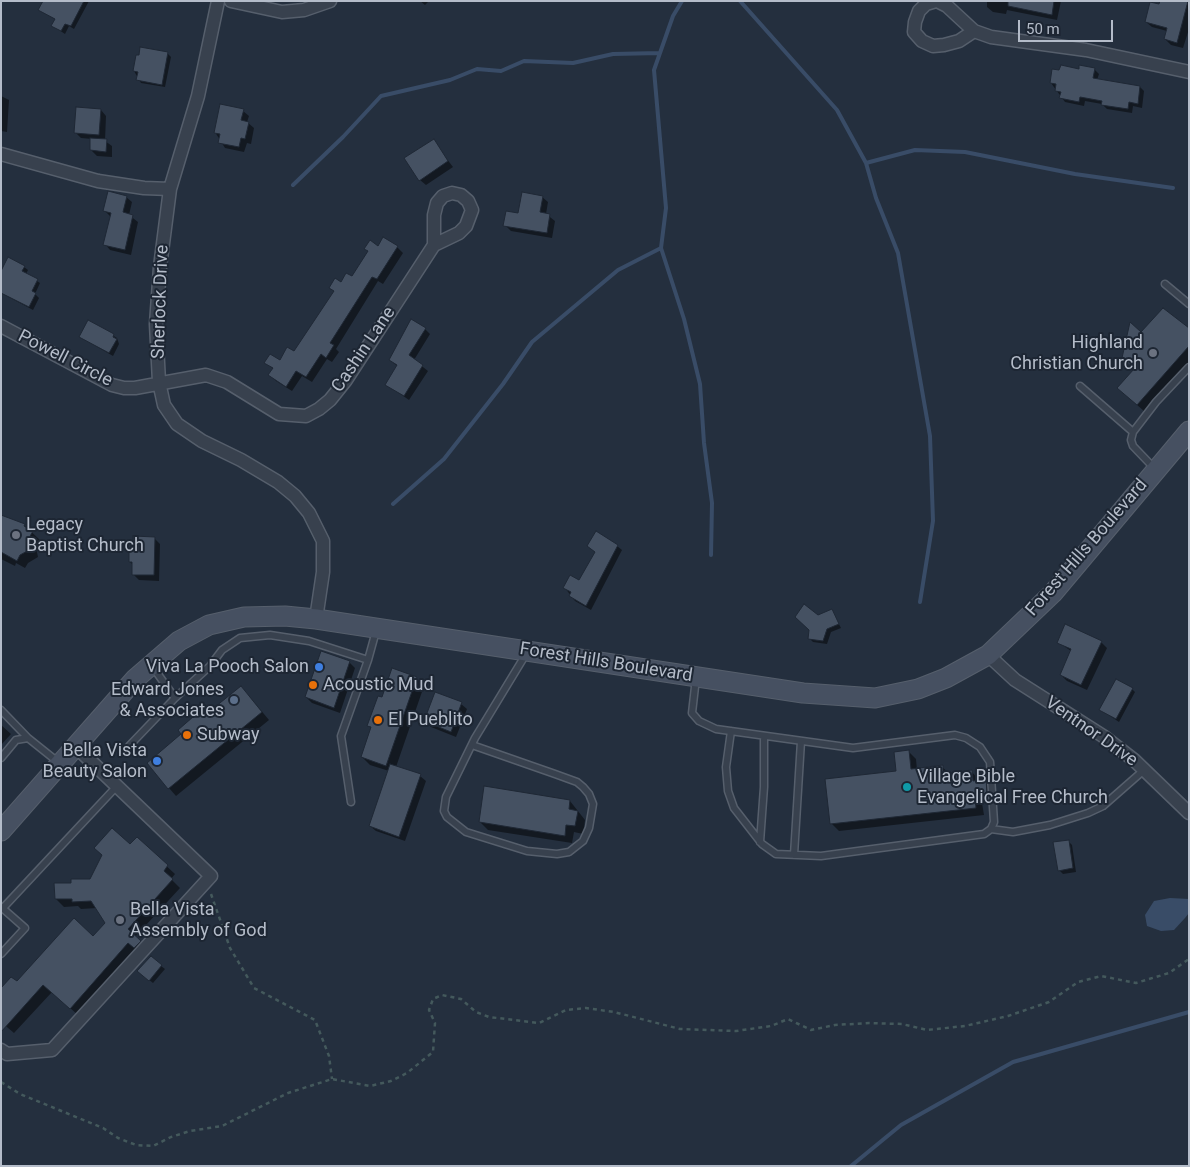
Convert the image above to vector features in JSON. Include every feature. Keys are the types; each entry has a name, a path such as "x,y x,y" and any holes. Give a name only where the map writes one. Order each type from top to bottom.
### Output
{"main road":[{"name":"Forest Hills Boulevard","path":"1,831 135,679 178,641 209,625 244,616 286,616 316,619 803,692 874,698 918,689 946,678 988,655 1053,593 1189,431"}],"street":[{"name":"Sherlock Drive","path":"218,1 198,96 170,189 160,267 158,305 159,382 164,404 177,424 202,441 241,460 278,482 295,496 309,513 323,541 323,572 316,619"},
{"path":"231,1 282,12 304,10 330,1"},
{"path":"974,31 959,41 933,46 922,41 914,32 915,22 923,7 937,1 947,6 974,31 991,36 1086,50 1189,72"},
{"path":"1,154 98,181 144,188 170,189"},
{"name":"Cashin Lane","path":"159,382 206,375 227,382 278,414 306,416 313,413 330,400 346,380 434,245"},
{"name":"Powell Circle","path":"1,326 112,385 130,388 159,382"},
{"name":"Ventnor Drive","path":"988,655 1015,680 1103,736 1144,770 1189,813"},
{"path":"1,1050 7,1054 52,1050 211,876 76,747"}],"lane":[{"path":"1165,284 1189,304"},
{"path":"1156,470 1133,446 1131,440 1133,432 1156,402 1189,367"},
{"path":"1080,386 1133,432"},
{"path":"351,802 341,736 368,660 377,628"},
{"path":"129,746 175,698 210,666 222,650 240,638 270,635 309,641 368,660"},
{"path":"472,745 577,782 584,788 593,804 589,828 582,841 569,852 557,854 527,851 466,832 448,817 444,811 446,798 472,745 528,651"},
{"path":"152,665 175,698"},
{"path":"697,676 692,713 704,725 731,731 854,748 955,736 966,738 980,747 990,762 994,822 991,829 984,834 821,856 776,854 760,842 734,808 728,791 726,767 731,731"},
{"path":"1,710 28,738 61,764"},
{"path":"760,842 764,787 764,736"},
{"path":"1,758 16,740 28,738"},
{"path":"794,855 801,741"},
{"path":"991,829 1013,832 1050,825 1088,813 1103,806 1144,770"},
{"path":"1,954 25,928 2,908 116,786"}],"path":[{"path":"207,880 230,948 254,988 315,1020 329,1056 332,1079"},
{"path":"1,1082 20,1094 103,1128 118,1138 136,1145 153,1146 171,1136 222,1126 288,1093 332,1079 370,1086 391,1081 407,1073 433,1052 435,1023 430,1010 432,999 442,995 461,999 476,1012 489,1017 539,1024 566,1010 586,1008 614,1012 680,1028 736,1031 771,1026 788,1019 811,1030 835,1025 869,1023 902,1024 927,1030 965,1026 1008,1016 1049,1002 1078,982 1101,976 1136,983 1169,973 1189,959"}],"water":[{"path":"1170,898 1189,899 1189,913 1185,918 1174,930 1161,931 1147,926 1145,915 1154,901"}],"building":[{"path":"43,1 84,1 71,26 65,24 61,31 51,26 55,19 38,10"},
{"path":"1008,1 1054,1 1052,15 1008,6"},
{"path":"1160,1 1188,1 1177,43 1164,39 1167,28 1145,22 1150,2 1159,4"},
{"path":"140,47 168,52 162,85 136,80 138,72 133,71 136,55 139,55"},
{"path":"1061,65 1079,69 1079,65 1095,68 1093,78 1140,86 1138,104 1129,102 1128,109 1101,105 1102,101 1080,97 1079,102 1059,98 1061,92 1055,91 1056,84 1050,83 1052,69 1059,70"},
{"path":"220,104 244,109 241,120 249,122 245,139 241,138 239,147 218,143 220,134 214,133"},
{"path":"76,107 101,109 99,135 74,133"},
{"path":"90,138 107,139 106,152 90,150"},
{"path":"434,139 448,161 419,181 404,158"},
{"path":"108,191 127,196 123,212 133,215 125,250 103,245 111,213 103,211"},
{"path":"522,192 543,196 540,212 550,214 547,233 503,226 506,211 518,213"},
{"path":"383,237 398,246 377,279 372,277 330,343 334,345 326,358 321,354 306,377 296,371 286,387 268,375 273,368 264,363 270,354 280,360 287,347 294,351 334,291 329,288 335,278 341,282 346,273 352,276 368,251 364,249 370,240 378,246"},
{"path":"8,257 25,266 22,271 38,279 32,291 36,293 29,307 1,293 1,271"},
{"name":"Highland Christian Church","path":"1163,308 1189,328 1189,346 1137,405 1117,388 1134,369 1122,358 1130,322 1141,332"},
{"path":"411,319 426,328 409,355 423,365 404,396 385,385 397,365 389,360"},
{"path":"88,320 114,334 113,337 117,339 109,353 79,337"},
{"name":"Legacy Baptist Church","path":"1,515 25,524 24,526 33,531 29,538 31,549 20,555 17,561 1,552"},
{"path":"596,531 618,545 586,606 569,596 571,592 563,588 570,575 579,580 595,552 587,546"},
{"path":"133,536 155,537 154,575 132,575 132,562 129,562 129,550 133,550"},
{"path":"804,604 818,615 832,609 839,624 827,629 823,641 808,639 809,630 795,617"},
{"path":"1065,624 1102,641 1081,685 1060,675 1071,649 1057,643"},
{"path":"321,651 350,661 334,708 305,697"},
{"path":"392,668 417,677 386,766 361,757 371,727 367,726 378,696 382,697"},
{"path":"1116,679 1133,688 1116,719 1099,710"},
{"path":"241,686 262,712 168,789 147,763 181,734 178,730 201,710 205,715"},
{"path":"435,692 462,702 451,732 424,721"},
{"name":"Village Bible Evangelical Free Church","path":"909,750 911,769 943,765 943,774 972,770 973,781 986,779 987,794 975,796 976,808 830,824 825,779 896,771 894,752"},
{"path":"390,764 421,774 399,837 369,826"},
{"path":"484,786 570,800 569,809 578,811 575,826 566,825 565,836 479,822"},
{"name":"Bella Vista Assembly of God","path":"112,828 130,844 137,837 168,865 164,871 173,879 128,929 141,941 134,948 128,943 70,1009 43,985 1,1032 1,988 11,977 17,981 74,918 93,936 105,923 91,901 72,902 72,899 55,899 54,883 71,883 71,879 90,879 102,855 94,848"},
{"path":"1069,840 1073,868 1058,871 1053,842"},
{"path":"151,956 162,965 149,981 137,971"}],"waterway":[{"path":"682,1 673,16 654,70 666,208 661,248 684,319 700,384 704,443 712,503 711,555"},
{"path":"740,1 837,110 866,163 876,198 898,253 930,436 933,521 920,602"},
{"path":"293,185 343,137 381,96 450,80 477,69 501,71 524,61 573,63 613,54 660,53"},
{"path":"866,163 915,150 965,152 1075,174 1173,188"},
{"path":"393,504 444,459 503,384 532,342 618,270 661,248"},
{"path":"851,1166 901,1125 1013,1062 1189,1012"}],"place":[{"name":"Highland Christian Church","path":"1153,353"},
{"name":"Legacy Baptist Church","path":"16,535"},
{"name":"Viva La Pooch Salon","path":"319,667"},
{"name":"Acoustic Mud","path":"313,685"},
{"name":"Edward Jones & Associates","path":"234,700"},
{"name":"El Pueblito","path":"378,720"},
{"name":"Subway","path":"187,735"},
{"name":"Bella Vista Beauty Salon","path":"157,761"},
{"name":"Village Bible Evangelical Free Church","path":"907,787"},
{"name":"Bella Vista Assembly of God","path":"120,920"}]}
